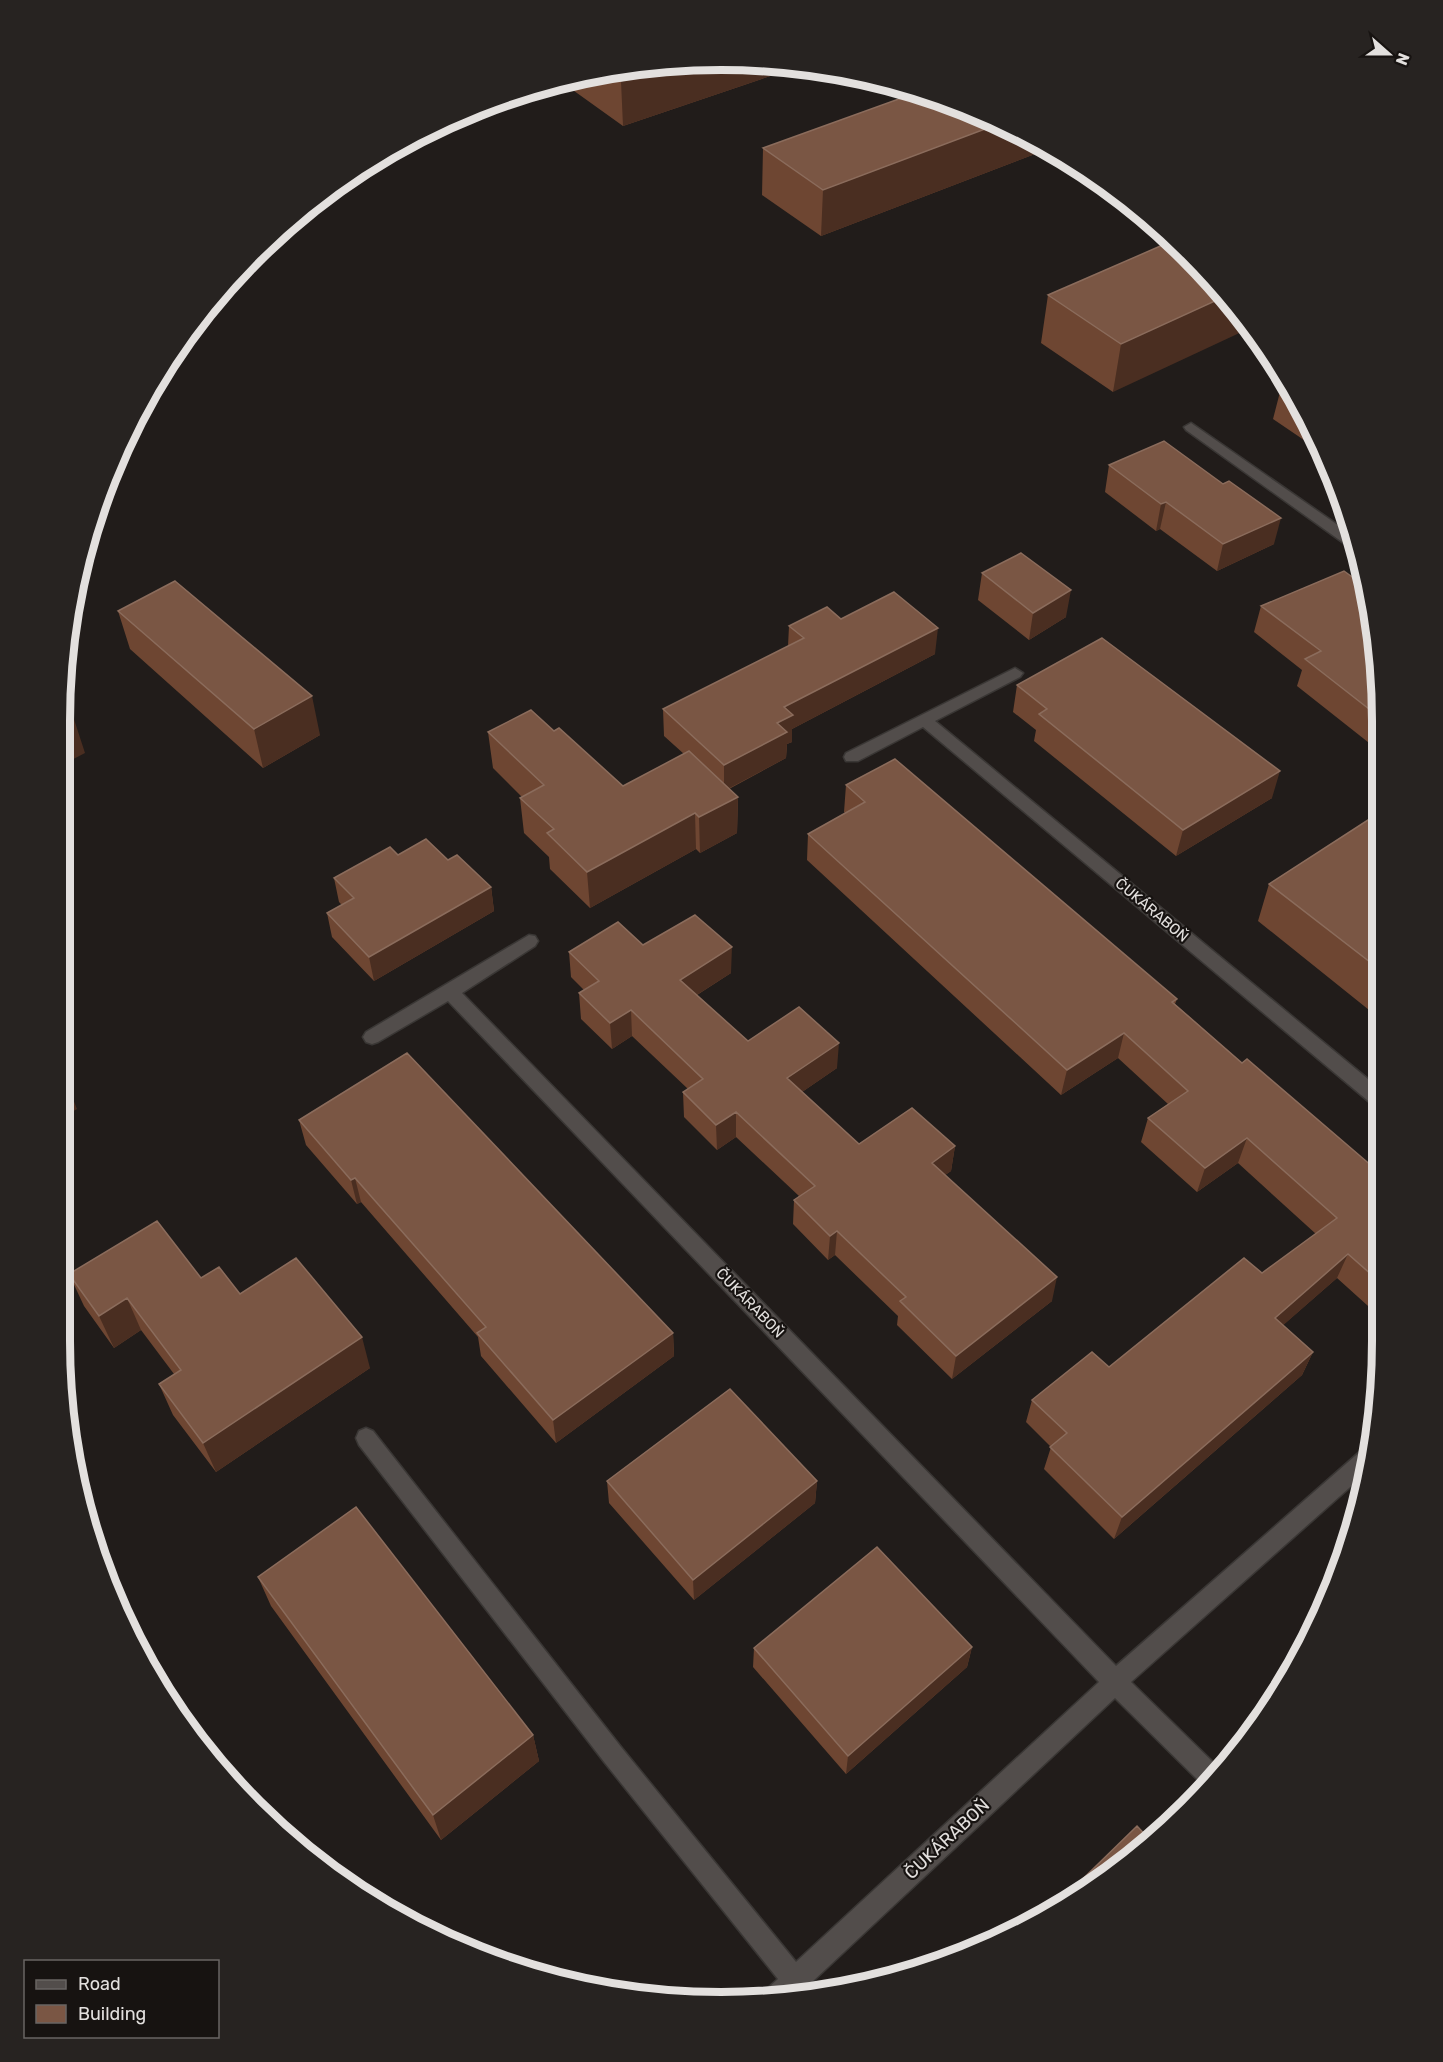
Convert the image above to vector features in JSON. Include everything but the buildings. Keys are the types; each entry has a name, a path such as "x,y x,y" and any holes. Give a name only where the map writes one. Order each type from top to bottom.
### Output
{"street":[{"path":"1191,427 1346,538"},
{"path":"852,757 1015,673"},
{"name":"ČUKÁRABOŇ","path":"924,720 1372,1093"},
{"path":"372,1037 450,992 529,941"},
{"name":"ČUKÁRABOŇ","path":"450,992 1115,1682 1208,1774"},
{"path":"366,1438 613,1755 800,1987"},
{"name":"ČUKÁRABOŇ","path":"803,1986 1115,1682 1361,1464"}]}
